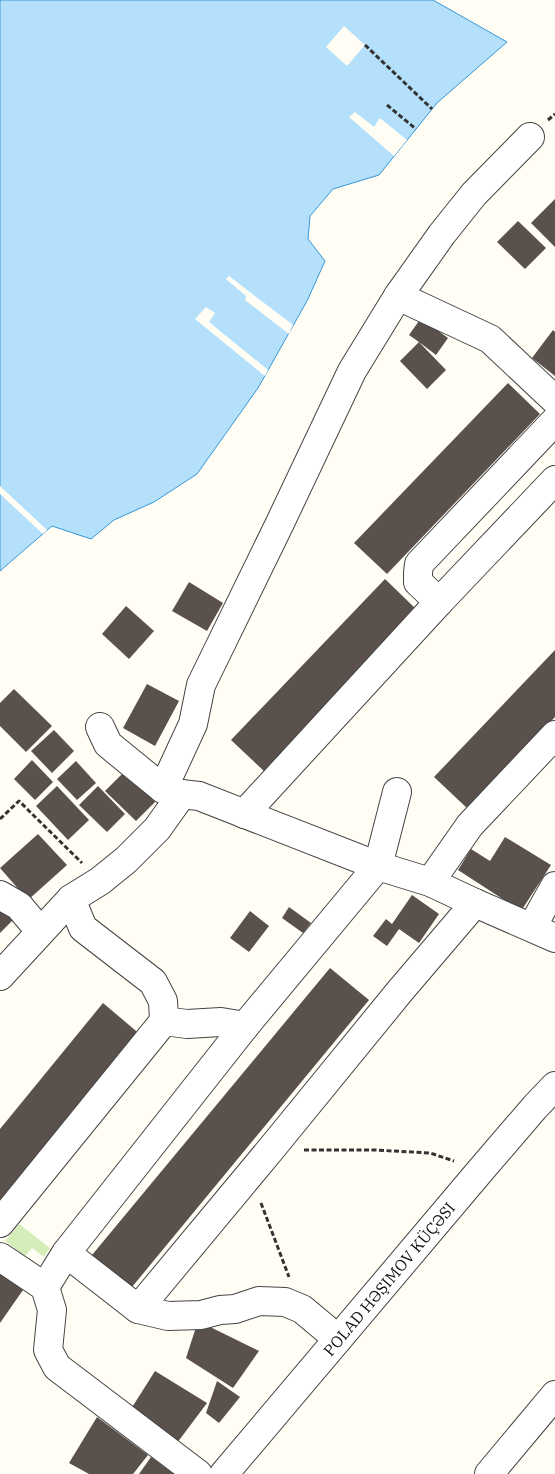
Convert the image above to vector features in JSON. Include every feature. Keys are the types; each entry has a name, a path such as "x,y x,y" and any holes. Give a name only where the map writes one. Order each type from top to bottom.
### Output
{"street":[{"path":"0,976 71,899 100,881 126,860 158,829 172,792 193,724 201,685 352,371 398,296 442,234 474,194 530,138"},
{"path":"398,296 490,339 555,400"},
{"path":"439,602 418,582 419,564 555,421"},
{"path":"244,814 439,602 555,480"},
{"path":"100,728 108,744 172,792 199,796 378,866 430,882 475,904 543,932 555,886"},
{"path":"430,882 470,825 555,735"},
{"path":"45,1287 66,1253 246,1026 378,866 397,792"},
{"path":"0,895 19,906 40,931"},
{"path":"0,1223 164,1021 163,1001 153,982 83,928 71,899"},
{"path":"138,1309 271,1150 400,991 475,904"},
{"path":"164,1021 187,1024 221,1022 246,1026"},
{"name":"POLAD HƏŞIMOV KÜÇƏSI","path":"224,1474 480,1171 555,1086"},
{"path":"66,1253 138,1309 168,1316 202,1314 235,1309 259,1301 285,1302 302,1309 338,1339"},
{"path":"0,1257 45,1287 52,1310 48,1350 57,1367 198,1474"},
{"path":"489,1474 555,1395"}],"path":[{"path":"365,45 432,109"},
{"path":"387,104 416,129"},
{"path":"0,819 19,801 100,881"},
{"path":"271,1150 375,1150 430,1153 480,1171"},
{"path":"250,1175 302,1309"}],"green space":[{"path":"19,1224 50,1248 44,1257 32,1248 25,1256 5,1241"}],"water":[{"path":"0,0 433,0 507,42 437,103 379,175 333,189 310,216 308,239 325,261 307,301 258,388 197,474 154,502 114,520 91,539 52,526 0,571"}],"pier":[{"path":"344,26 365,45 347,66 326,47"},
{"path":"355,112 374,127 380,118 407,140 394,156 349,117"},
{"path":"229,276 293,325 289,334 245,300 246,296 226,279"},
{"path":"206,307 215,313 209,322 268,370 265,376 195,319"},
{"path":"0,486 47,530 43,534 0,494"}],"building":[{"path":"555,199 555,247 531,223"},
{"path":"518,221 546,248 525,269 497,242"},
{"path":"421,318 448,338 436,355 409,335"},
{"path":"553,330 555,332 555,376 532,358"},
{"path":"419,342 446,370 427,389 400,361"},
{"path":"508,383 540,414 387,574 354,543"},
{"path":"385,579 418,611 265,772 231,740"},
{"path":"189,582 223,603 207,631 172,611"},
{"path":"126,606 154,631 129,659 102,634"},
{"path":"555,650 555,717 468,809 434,777"},
{"path":"147,684 179,701 155,746 123,728"},
{"path":"14,689 52,726 26,752 0,726 0,703"},
{"path":"54,730 74,751 52,773 31,751"},
{"path":"32,760 53,782 35,800 14,779"},
{"path":"76,761 96,783 77,800 57,779"},
{"path":"124,772 155,802 136,821 105,791"},
{"path":"57,786 89,820 68,840 36,806"},
{"path":"98,786 125,814 107,832 79,805"},
{"path":"38,834 67,865 28,900 0,868"},
{"path":"505,837 551,865 521,911 458,870 471,849 490,861"},
{"path":"412,895 439,914 419,943 399,929 387,946 373,936 386,919 392,924"},
{"path":"289,907 311,923 303,933 282,918"},
{"path":"0,908 13,920 0,933"},
{"path":"250,911 269,926 249,952 230,938"},
{"path":"330,968 369,1000 132,1287 92,1255"},
{"path":"103,1003 142,1036 0,1209 0,1129"},
{"path":"0,1273 23,1290 0,1323"},
{"path":"198,1321 259,1351 233,1388 186,1358"},
{"path":"155,1371 207,1403 177,1443 131,1409"},
{"path":"217,1381 240,1397 219,1423 206,1413"},
{"path":"97,1417 148,1455 133,1474 89,1474 69,1463"},
{"path":"151,1457 174,1474 139,1474"}]}
